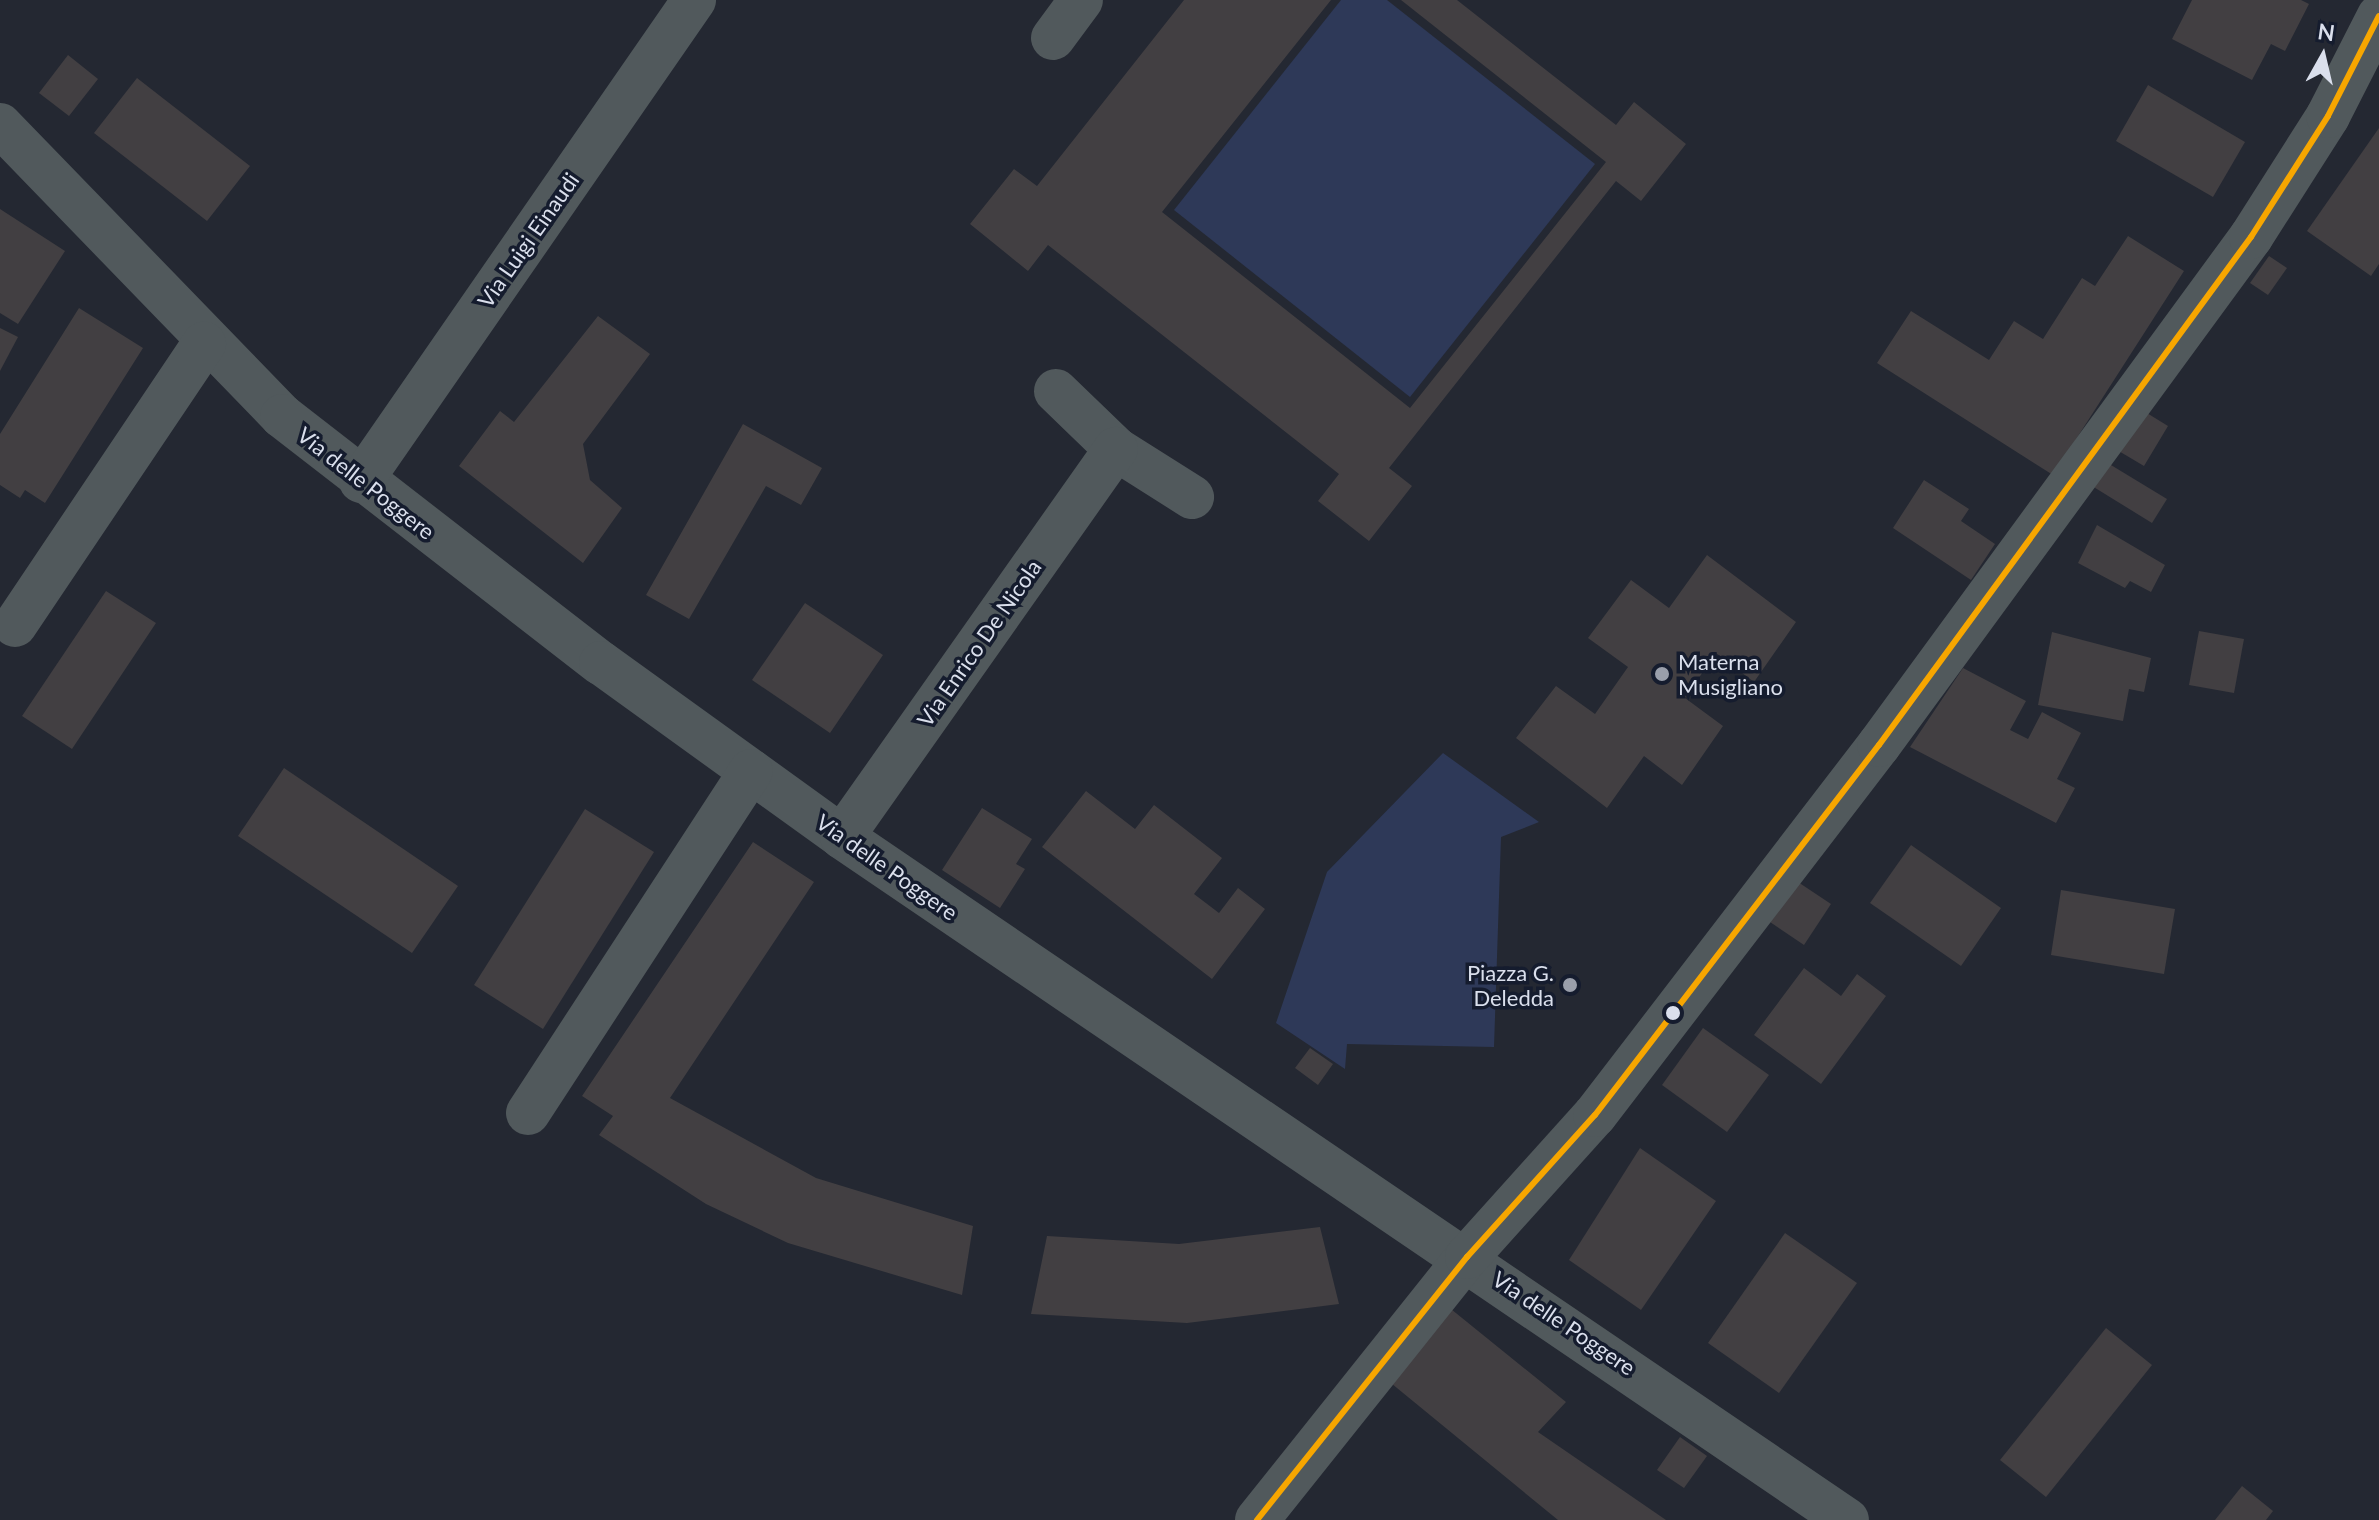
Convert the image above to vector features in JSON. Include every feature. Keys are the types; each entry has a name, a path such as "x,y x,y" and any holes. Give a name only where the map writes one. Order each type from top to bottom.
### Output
{"street":[{"name":"Via Luigi Einaudi","path":"361,481 694,0"},
{"path":"1053,38 1081,0"},
{"path":"1257,1520 1467,1257 1595,1115 2127,411 2328,116 2379,16"},
{"name":"Via delle Poggere","path":"0,125 204,344 361,481 842,837 1467,1257 1847,1520"},
{"path":"15,625 204,344"},
{"path":"1056,391 1116,449 1192,497"},
{"name":"Via Enrico De Nicola","path":"842,837 1116,449"},
{"path":"528,1113 751,771"}],"shaded area":[{"path":"1341,0 1387,0 1595,164 1410,397 1174,210"},
{"path":"1443,753 1539,822 1501,837 1494,1047 1347,1044 1345,1069 1276,1023 1327,872"}],"building":[{"path":"1184,0 1331,0 1162,212 1410,408 1606,162 1401,0 1457,0 1616,125 1634,102 1686,144 1641,201 1616,181 1389,468 1412,486 1369,541 1318,501 1339,474 1048,245 1028,271 970,224 1014,169 1037,186"},
{"path":"2192,0 2301,0 2309,4 2285,51 2271,44 2252,80 2172,39"},
{"path":"68,55 98,79 69,116 39,93"},
{"path":"137,78 250,166 207,221 94,133"},
{"path":"2148,85 2245,142 2213,197 2116,141"},
{"path":"2379,128 2379,264 2371,276 2307,231"},
{"path":"0,209 65,251 18,324 0,313"},
{"path":"2128,236 2184,271 2053,475 1877,363 1911,311 1989,360 2014,321 2043,339 2082,278 2095,286"},
{"path":"2269,256 2287,268 2268,295 2250,283"},
{"path":"79,308 143,348 45,503 25,490 20,498 0,485 0,434"},
{"path":"598,316 650,354 583,444 590,480 622,508 583,563 459,466 500,411 514,422"},
{"path":"0,328 18,337 0,371"},
{"path":"2142,410 2168,426 2144,466 2117,450"},
{"path":"743,424 822,468 801,505 766,486 689,619 646,595"},
{"path":"2106,462 2167,499 2152,523 2092,486"},
{"path":"1924,480 1969,509 1961,521 1995,544 1971,580 1893,528"},
{"path":"2097,525 2165,565 2151,592 2130,581 2125,588 2078,563"},
{"name":"Materna Musigliano","path":"1707,555 1796,622 1754,682 1716,653 1685,698 1723,726 1682,785 1644,756 1607,808 1516,738 1556,686 1595,714 1628,667 1588,638 1631,580 1669,608"},
{"path":"106,591 156,623 72,749 22,716"},
{"path":"805,603 883,655 830,733 752,680"},
{"path":"2199,631 2244,639 2234,693 2189,685"},
{"path":"2052,632 2151,658 2144,692 2129,689 2123,721 2038,705"},
{"path":"1963,668 2026,701 2010,730 2028,739 2042,712 2081,733 2057,779 2075,788 2056,823 1910,747"},
{"path":"284,768 458,886 412,953 238,836"},
{"path":"1086,791 1135,829 1154,805 1222,858 1194,894 1219,913 1238,888 1265,909 1212,979 1042,847"},
{"path":"982,808 1032,839 1016,864 1025,869 1000,908 942,870"},
{"path":"585,809 654,852 543,1029 474,985"},
{"path":"753,842 814,882 670,1098 816,1178 973,1226 962,1295 788,1243 706,1204 599,1135 613,1116 582,1096"},
{"path":"1911,845 2001,908 1961,966 1870,903"},
{"path":"1795,880 1831,904 1804,945 1767,920"},
{"path":"2061,890 2175,909 2164,974 2051,955"},
{"path":"1804,968 1841,996 1857,974 1886,996 1821,1084 1754,1035"},
{"path":"1703,1028 1769,1075 1727,1132 1662,1085"},
{"path":"1310,1048 1333,1064 1318,1085 1295,1068"},
{"path":"1640,1148 1716,1201 1641,1310 1569,1260"},
{"path":"1320,1227 1339,1304 1187,1323 1031,1314 1047,1236 1179,1244"},
{"path":"1785,1233 1857,1283 1779,1393 1708,1343"},
{"path":"1446,1305 1566,1402 1538,1432 1666,1520 1558,1520 1386,1379"},
{"path":"2106,1328 2152,1365 2046,1497 2000,1460"},
{"path":"1680,1437 1707,1456 1684,1488 1657,1470"},
{"path":"2242,1486 2273,1511 2266,1520 2215,1520"}],"transit line":[{"path":"1257,1520 1467,1257 1595,1115 1879,745 2251,237 2328,116 2379,16"}],"place":[{"name":"Materna Musigliano","path":"1662,674"},
{"name":"Piazza G. Deledda","path":"1570,985"}]}
